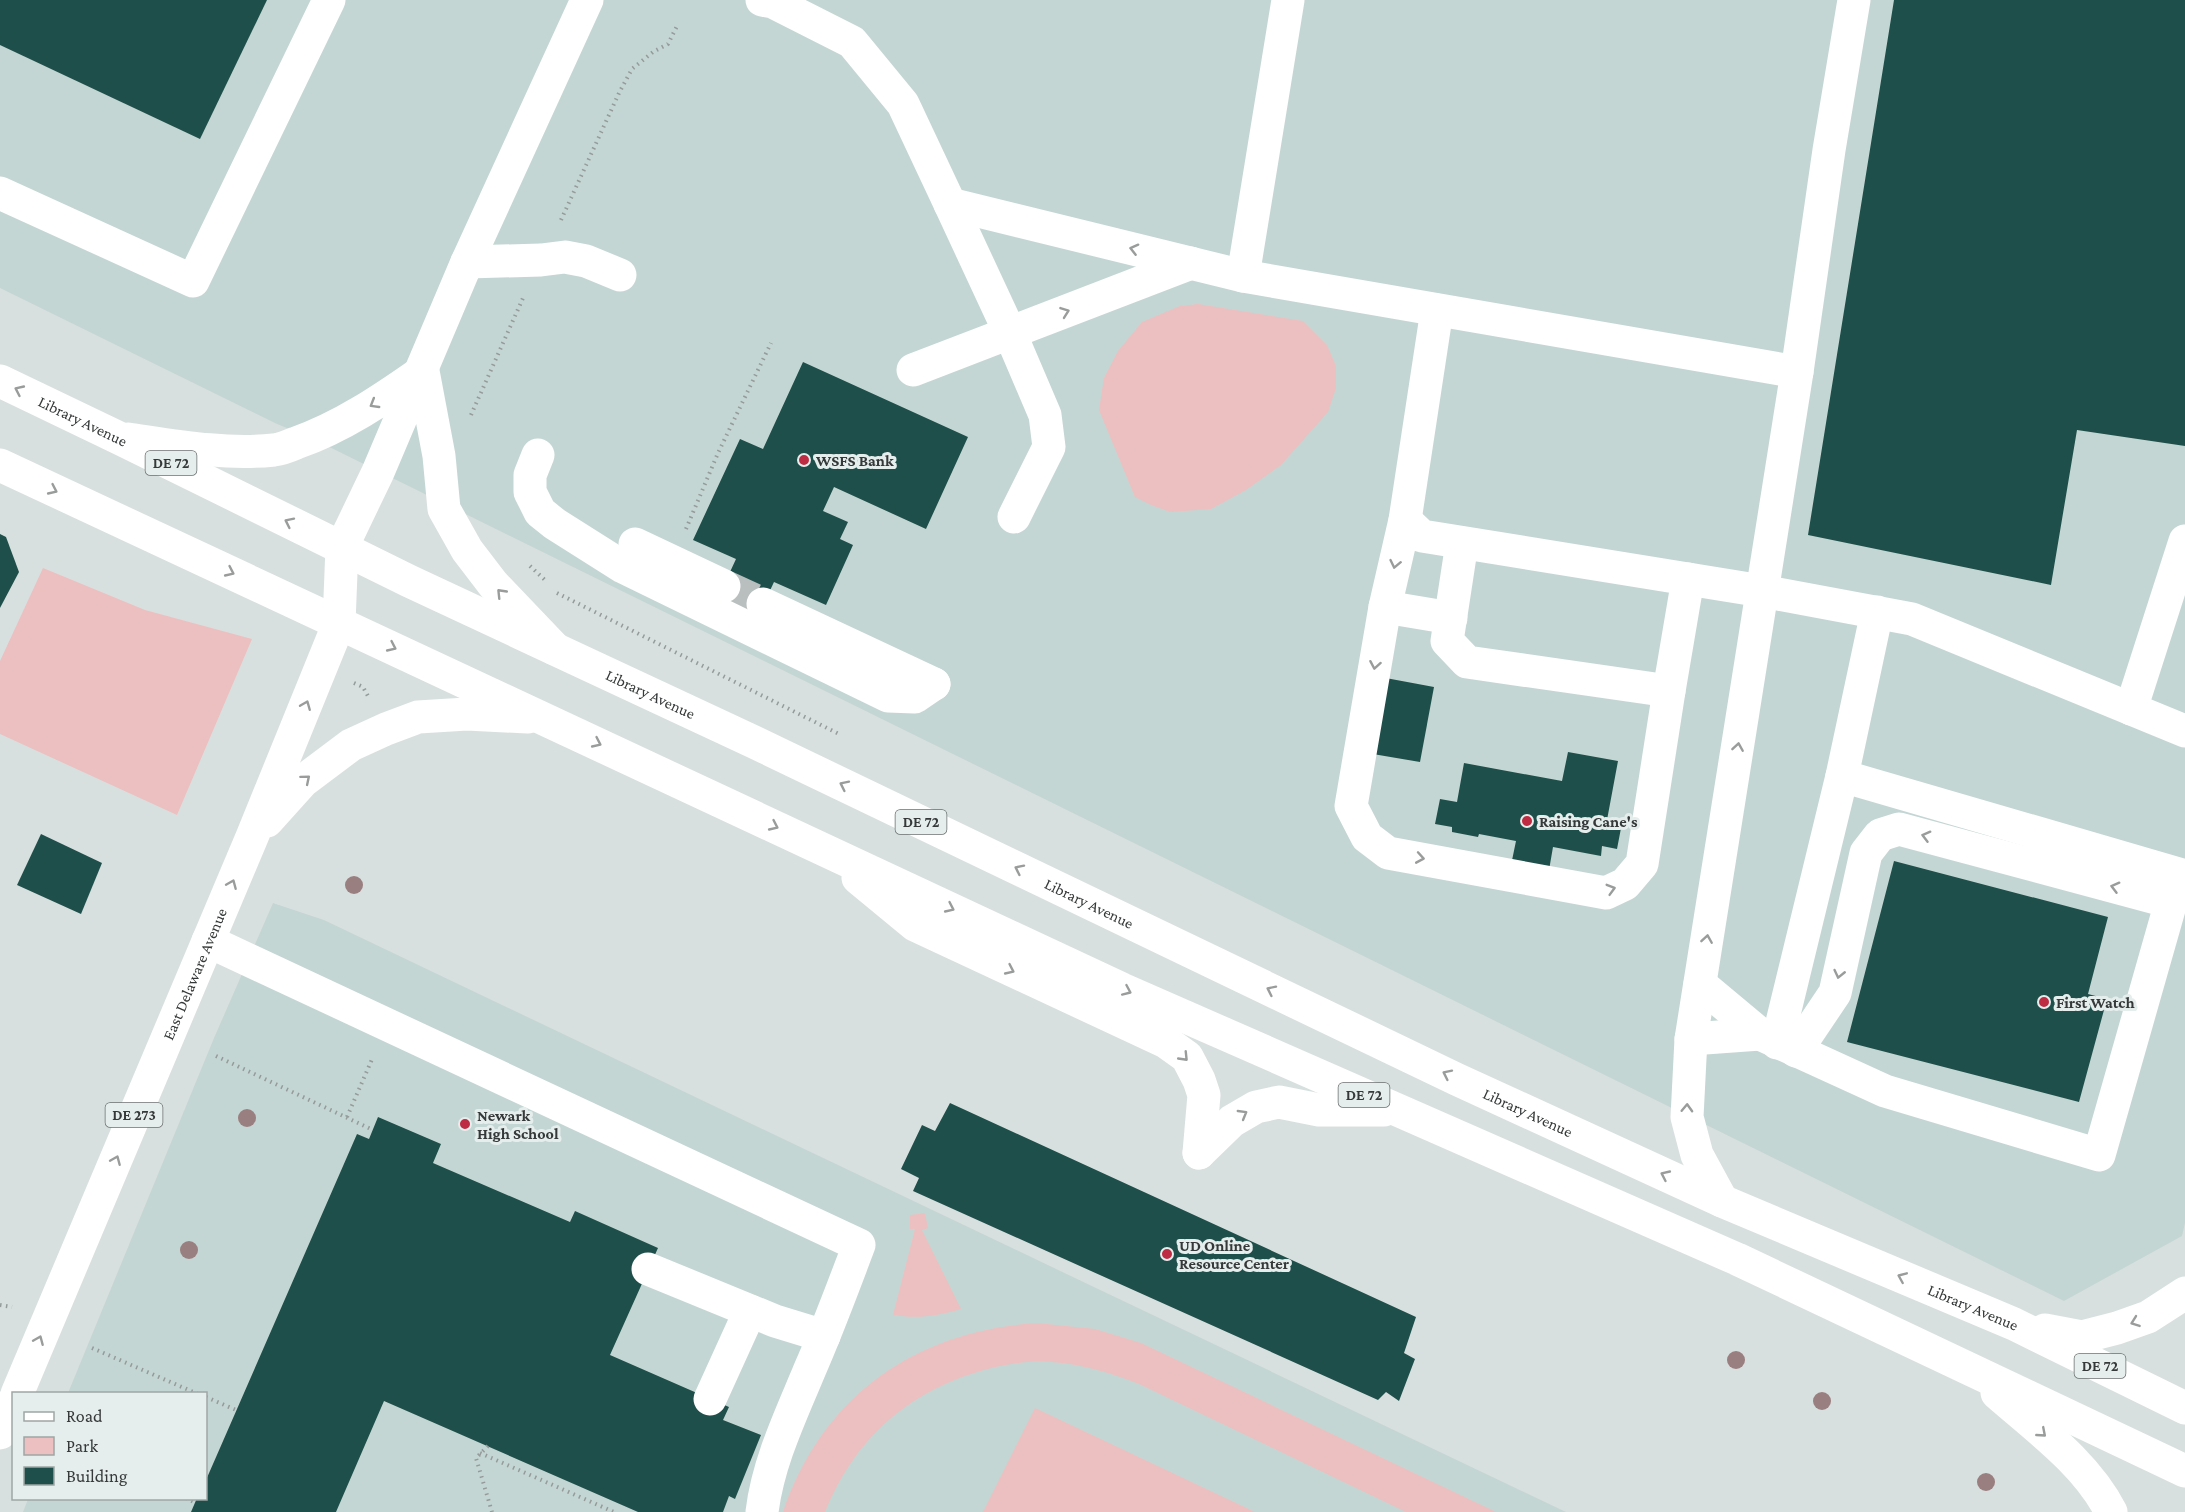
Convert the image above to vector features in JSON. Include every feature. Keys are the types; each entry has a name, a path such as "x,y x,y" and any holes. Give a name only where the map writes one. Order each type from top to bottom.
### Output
{"main road":[{"path":"0,193 193,281 329,0"},
{"path":"342,548 423,371 467,262 587,0"},
{"path":"762,0 773,3 852,42 903,104 1010,333 1045,415 1049,447 1014,517"},
{"path":"1243,276 1288,0"},
{"path":"1722,1201 1697,1155 1687,1117 1691,1039 1854,0"},
{"path":"950,204 1243,276 1797,372"},
{"path":"467,262 565,257 586,261 620,274"},
{"path":"913,370 1191,263"},
{"path":"1437,310 1405,520 1385,608 1351,806 1367,837 1388,853 1606,893 1625,884 1642,864 1688,579"},
{"path":"121,439 232,451 276,450 311,438 349,419 423,371"},
{"path":"423,371 439,456 444,509 467,550 493,584 556,650"},
{"name":"Library Avenue","path":"0,381 342,548 754,742 1456,1079 1722,1201 2014,1324 2185,1408"},
{"path":"538,455 530,475 530,492 540,512 623,567 888,696 915,697 934,684 764,604"},
{"name":"DE 72","path":"0,465 1122,989 1737,1259 2185,1471"},
{"path":"1405,520 1422,536 1762,591 1912,619 2185,731"},
{"path":"2131,710 2185,541"},
{"path":"1462,543 1447,641 1467,662 1669,691"},
{"path":"635,544 724,586"},
{"name":"East Delaware Avenue","path":"18,1392 252,837 339,623 342,548"},
{"path":"1385,608 1450,618"},
{"path":"1778,1043 1842,776 1877,612"},
{"path":"252,837 303,781 351,745 387,729 418,717 467,714 544,718"},
{"path":"1700,984 1778,1043 1885,1091 2098,1155 2179,873 1842,776"},
{"path":"1691,1039 1778,1043 1835,993 1866,853 1880,835 1899,829 2171,902"},
{"path":"822,848 915,925 1166,1042 1187,1057 1200,1080 1204,1095 1199,1152 1232,1121 1256,1107 1279,1102 1319,1110 1397,1110"},
{"path":"208,941 859,1245 782,1435 765,1487 762,1512"},
{"path":"648,1269 775,1321 824,1336"},
{"path":"2014,1324 2082,1336 2117,1328 2148,1317 2185,1293"},
{"path":"710,1399 750,1311"},
{"path":"1967,1366 2074,1463 2103,1496 2111,1512"},
{"path":"0,1433 12,1406"}],"path":[{"path":"556,229 632,69 653,52 668,44 678,24"},
{"path":"682,537 718,453 771,343"},
{"path":"347,1117 387,1024"},
{"path":"216,1056 373,1130"},
{"path":"92,1348 193,1392"},
{"path":"207,1397 236,1410"},
{"path":"488,1446 476,1458 492,1512"},
{"path":"480,1453 614,1512"},
{"path":"190,1500 196,1503"}],"shaded area":[{"path":"0,0 2185,0 2185,1223 2182,1236 2064,1301 311,438 277,424 0,288"},
{"name":"Newark High School","path":"273,903 324,920 1566,1512 23,1512 28,1500 207,1500 207,1392 68,1392 214,1038"}],"green space":[{"path":"1198,304 1303,321 1327,345 1336,366 1336,388 1328,412 1281,465 1246,490 1211,509 1170,512 1135,497 1099,410 1104,378 1118,351 1142,322 1180,306"},
{"path":"43,568 145,610 252,639 177,815 0,734 0,661"},
{"path":"925,1213 928,1228 922,1230 961,1309 927,1316 893,1315 915,1229 910,1229 910,1215"},
{"path":"1037,1323 1095,1329 1141,1343 1496,1512 1406,1512 1139,1384 1085,1367 1063,1363 1031,1362 983,1370 924,1395 883,1425 865,1444 836,1487 825,1512 783,1512 800,1471 823,1434 849,1403 880,1377 914,1355 952,1339 993,1329"},
{"path":"1035,1408 1255,1512 983,1512"}],"building":[{"path":"0,0 267,0 200,139 0,45"},
{"path":"1894,0 2185,0 2185,446 2077,430 2051,585 1808,535"},
{"path":"803,362 968,437 926,529 834,487 823,511 848,522 840,539 853,545 826,605 774,582 758,616 718,598 736,559 693,540 740,439 763,449"},
{"path":"0,534 6,537 19,572 0,608"},
{"path":"1375,676 1434,687 1420,762 1361,752"},
{"path":"1568,752 1618,761 1607,820 1622,823 1617,849 1602,846 1601,856 1553,847 1548,876 1510,870 1516,841 1452,832 1452,827 1435,824 1440,799 1457,802 1464,763 1562,781"},
{"path":"41,834 102,863 81,914 17,885"},
{"path":"1894,861 2108,917 2088,994 2107,999 2079,1102 1847,1042"},
{"name":"UD Online Resource Center","path":"950,1103 1416,1317 1404,1353 1415,1359 1399,1401 1386,1392 1378,1400 913,1191 919,1178 901,1169 922,1125 935,1131"},
{"path":"378,1117 441,1144 433,1163 570,1222 575,1211 658,1248 610,1355 729,1407 723,1420 761,1435 735,1499 729,1496 723,1512 638,1512 384,1401 336,1512 191,1512 196,1500 207,1500 207,1478 357,1134 369,1139"}],"tunnel":[{"path":"724,586 763,604"}],"place":[{"name":"WSFS Bank","path":"804,460"},
{"name":"Raising Cane's","path":"1527,821"},
{"name":"First Watch","path":"2044,1002"},
{"name":"Newark High School","path":"465,1124"},
{"name":"UD Online Resource Center","path":"1167,1254"}]}
